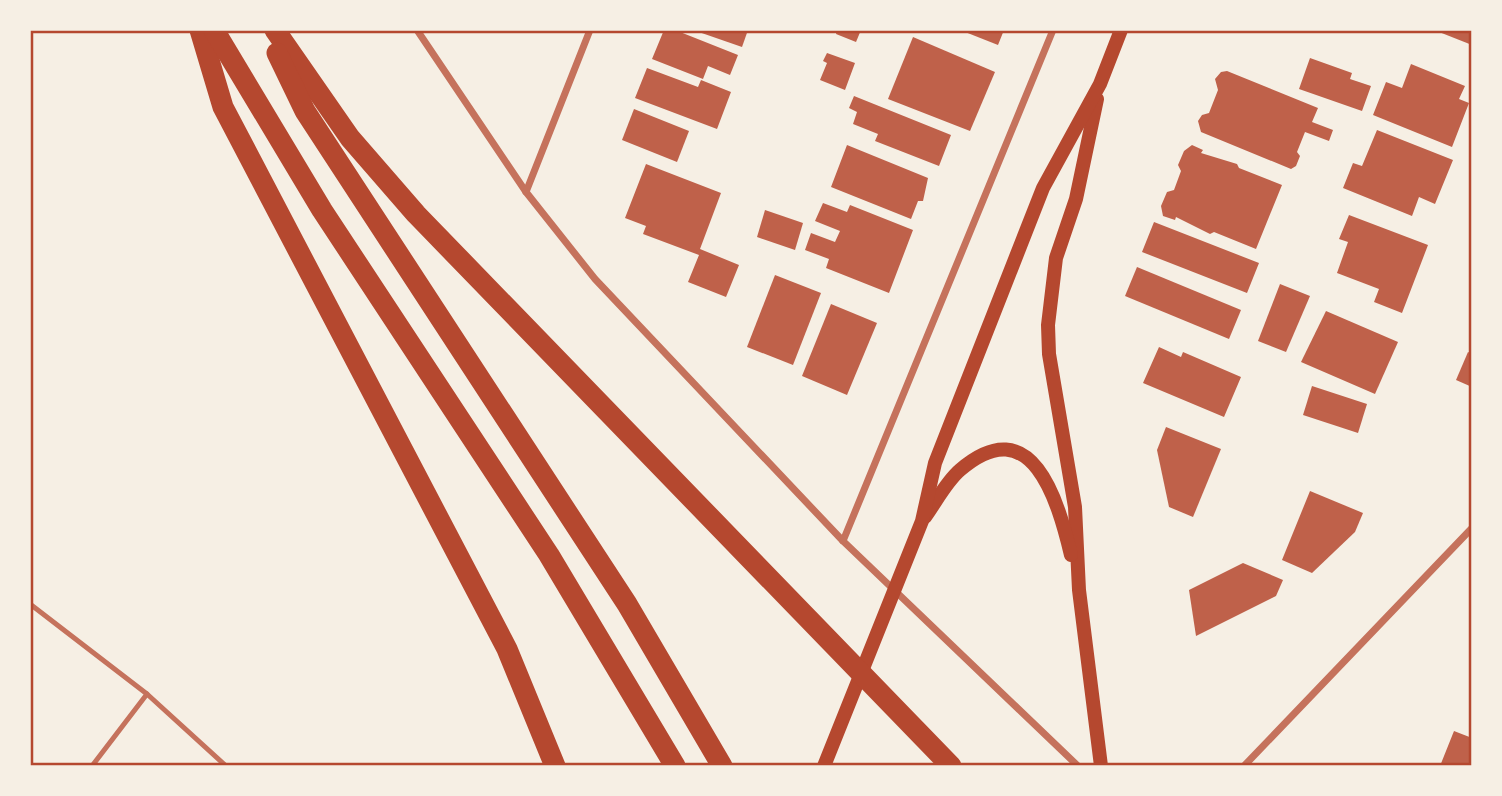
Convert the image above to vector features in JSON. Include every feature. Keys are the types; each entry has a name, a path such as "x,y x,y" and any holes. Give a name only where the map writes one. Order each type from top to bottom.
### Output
{"highway":[{"path":"200,30 223,107 507,649 555,766"},
{"path":"214,30 322,210 564,579 675,766"},
{"path":"265,30 305,111 627,604 722,766"},
{"path":"275,30 350,138 407,205 951,766"}],"main road":[{"path":"824,766 917,536 934,463 1043,188 1100,83 1121,30"},
{"path":"1100,83 1076,199 1056,258 1048,315 1049,354 1075,507 1079,590 1101,766"},
{"path":"922,521 958,471 971,462 999,450 1022,455 1041,471 1052,490 1061,513 1079,590"}],"street":[{"path":"418,30 526,192 595,279 843,541 1078,766"},
{"path":"526,192 590,30"},
{"path":"843,541 1054,30"},
{"path":"1244,766 1472,528"}],"lane":[{"path":"30,604 147,694 226,766"},
{"path":"92,766 147,694"}],"building":[{"path":"664,30 675,30 738,55 730,75 708,66 703,79 652,59"},
{"path":"693,30 748,30 742,47"},
{"path":"837,30 861,30 856,42 836,34"},
{"path":"960,30 1004,30 998,45"},
{"path":"1434,30 1472,30 1472,45"},
{"path":"913,37 995,72 970,131 888,99"},
{"path":"827,53 855,63 845,90 820,80 827,63 823,61"},
{"path":"1310,58 1352,73 1350,79 1371,86 1362,111 1299,89"},
{"path":"1411,64 1465,86 1459,99 1469,103 1452,147 1373,115 1386,82 1402,88"},
{"path":"647,68 698,87 701,80 731,92 717,129 635,98"},
{"path":"1227,71 1318,108 1312,122 1333,130 1329,141 1305,132 1297,152 1300,156 1296,166 1291,169 1201,132 1198,121 1202,115 1209,113 1218,90 1215,79 1221,72"},
{"path":"854,96 951,135 939,166 875,141 878,134 853,124 857,112 849,108"},
{"path":"634,109 689,131 677,162 622,140"},
{"path":"1377,130 1453,160 1435,204 1419,197 1412,216 1343,188 1353,163 1362,166"},
{"path":"847,145 928,178 923,201 918,201 911,219 831,187"},
{"path":"1192,145 1203,150 1201,153 1237,164 1239,168 1282,185 1256,249 1214,232 1210,234 1176,217 1175,220 1163,216 1161,206 1167,192 1174,190 1181,171 1178,165 1184,151"},
{"path":"646,164 721,193 700,249 739,265 726,297 688,282 699,255 643,234 646,226 625,218"},
{"path":"823,203 847,212 850,205 913,230 889,293 826,268 829,259 805,250 811,233 835,242 840,231 815,221"},
{"path":"765,210 803,223 795,250 757,237"},
{"path":"1349,215 1428,245 1402,313 1374,302 1379,289 1337,273 1348,242 1339,239"},
{"path":"1154,222 1259,263 1247,293 1142,252"},
{"path":"1137,267 1241,310 1229,339 1125,296"},
{"path":"775,275 821,293 793,365 747,347"},
{"path":"1280,284 1310,296 1286,352 1258,341"},
{"path":"831,304 877,323 847,395 802,376"},
{"path":"1326,311 1398,342 1375,394 1301,362"},
{"path":"1159,347 1181,357 1183,352 1241,377 1224,417 1143,383"},
{"path":"1468,352 1472,354 1472,387 1456,380"},
{"path":"1312,386 1367,404 1358,433 1303,415"},
{"path":"1166,427 1221,449 1193,517 1169,507 1157,450"},
{"path":"1310,491 1363,513 1355,532 1312,573 1282,560"},
{"path":"1243,563 1283,580 1276,596 1196,636 1189,590"},
{"path":"1454,731 1472,738 1472,766 1440,766"}]}
